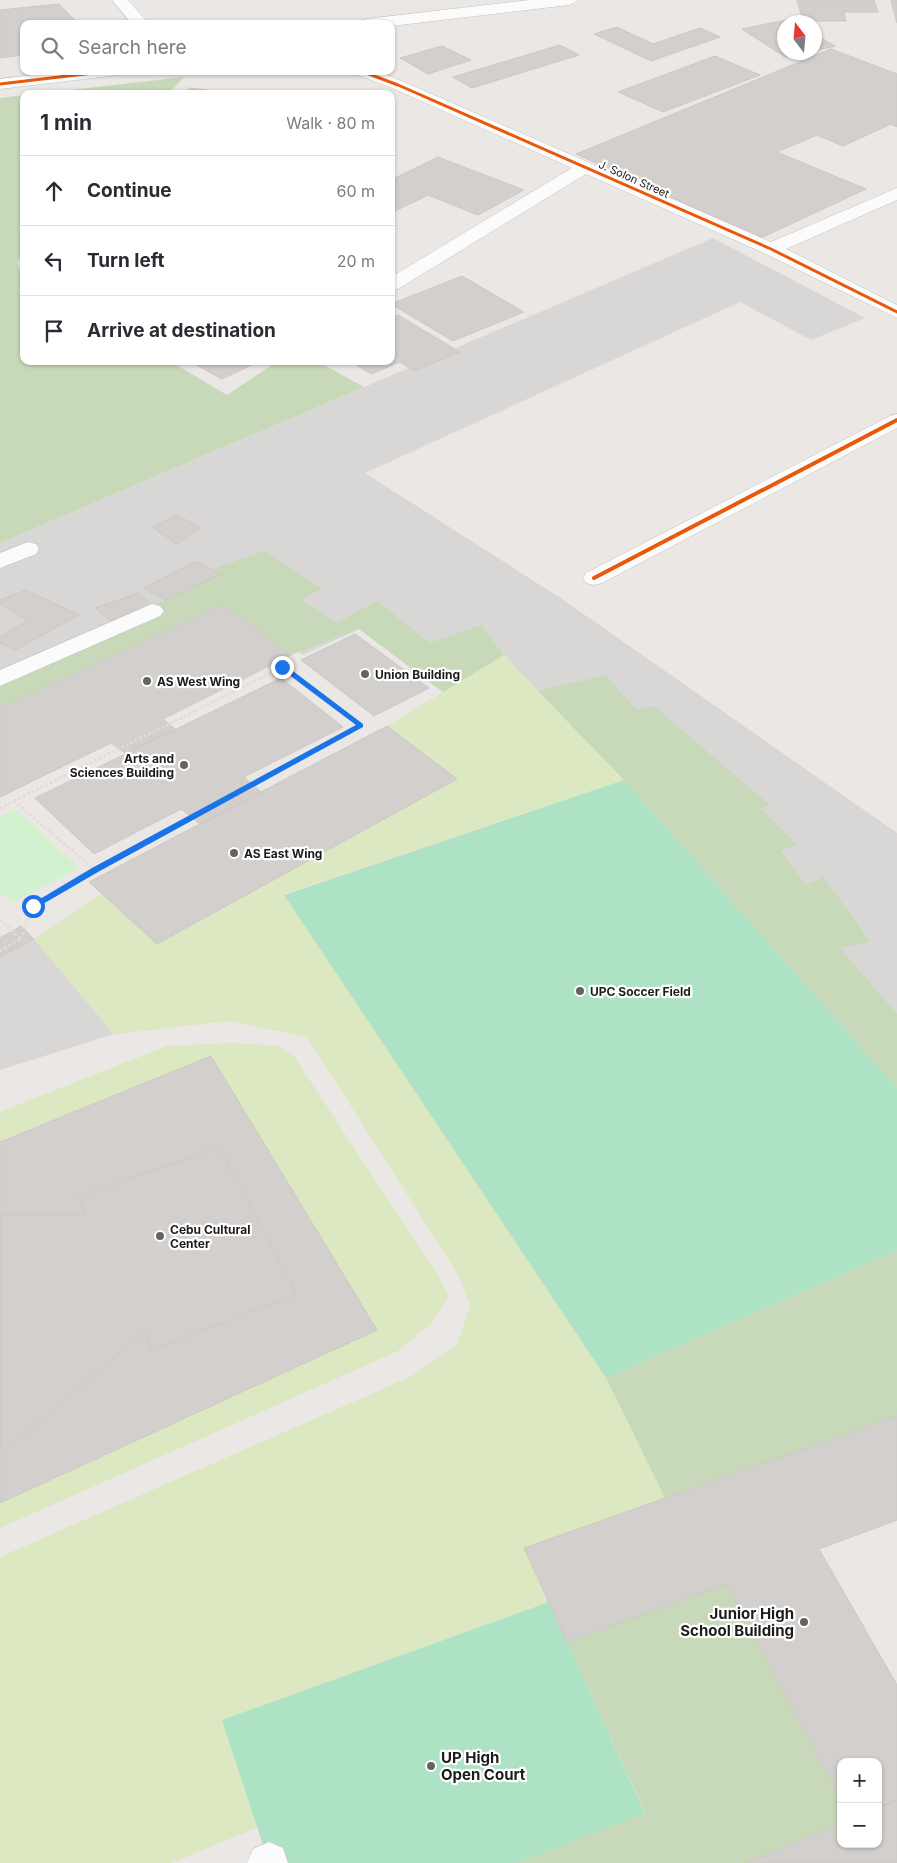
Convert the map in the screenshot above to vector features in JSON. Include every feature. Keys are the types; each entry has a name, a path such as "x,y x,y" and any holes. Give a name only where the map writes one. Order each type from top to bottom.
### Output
{"street":[{"path":"120,0 138,20"},
{"path":"395,21 569,0"},
{"path":"0,84 76,75"},
{"name":"J. Solon Street","path":"368,75 392,89"},
{"name":"J. Solon Street","path":"395,90 584,168 771,249 897,312"},
{"path":"395,284 584,168"},
{"path":"771,249 897,192"},
{"path":"594,578 897,420"},
{"path":"0,561 28,549"},
{"path":"0,679 152,612"}],"path":[{"path":"0,808 282,667 361,725 95,870 33,906 21,939 0,951"},
{"path":"14,801 95,870"},
{"path":"0,920 21,939"}],"shaded area":[{"path":"713,238 865,318 811,340 740,302 365,473 562,599 897,833 897,1088 624,780 504,655 443,692 359,629 303,655 221,596 0,695 0,543"},
{"path":"34,939 114,1034 0,1070 0,957"}],"green space":[{"path":"184,77 172,90 70,90"},
{"path":"20,96 20,259 17,262 20,271 20,365 177,365 227,395 272,365 324,365 364,387 0,543 0,98"},
{"path":"264,551 322,589 301,600 336,623 377,601 430,643 481,625 504,655 443,692 359,629 291,655 223,605 0,708 0,673 165,600 218,567"},
{"path":"504,655 624,780 284,894 606,1378 665,1498 549,1602 222,1720 258,1827 172,1863 0,1863 0,1557 410,1377 457,1345 470,1305 459,1276 307,1037 230,1021 114,1034 34,939 102,893 158,944 457,779 387,726"},
{"path":"605,675 637,710 654,706 771,806 760,808 798,845 780,850 806,885 824,877 870,942 840,948 897,1014 897,1088 624,780 538,691"},
{"name":"UPC Soccer Field","path":"624,780 897,1088 897,1250 606,1378 284,895"},
{"path":"16,809 79,868 12,903 0,892 0,817"},
{"path":"234,1043 280,1046 293,1055 436,1272 449,1296 431,1323 398,1351 0,1528 0,1503 376,1330 211,1056 0,1142 0,1112 167,1046"},
{"path":"897,1250 897,1416 665,1498 606,1378"},
{"path":"726,1584 837,1792 837,1825 747,1863 517,1863 645,1812 567,1642"},
{"name":"UP High Open Court","path":"549,1602 645,1813 517,1863 269,1863 222,1720"}],"building":[{"path":"797,0 874,0 878,12 844,12 846,21 822,21 822,15 801,15"},
{"path":"891,0 897,0 897,23"},
{"path":"59,4 75,20 20,20 20,56 0,58 0,10"},
{"path":"777,22 777,52 742,29"},
{"path":"617,27 653,44 700,28 720,37 651,61 594,34"},
{"path":"822,39 835,46 822,49"},
{"path":"560,45 579,55 472,88 453,77"},
{"path":"442,46 471,60 428,74 400,58"},
{"path":"831,49 897,74 897,127 891,124 843,146 817,135 777,152 866,189 761,238 576,154 804,60 822,60 822,53"},
{"path":"715,56 760,75 663,112 618,92"},
{"path":"190,88 206,90 188,90"},
{"path":"438,157 524,190 478,215 428,195 395,211 395,178"},
{"path":"462,276 524,312 453,341 395,306 395,302"},
{"path":"398,315 460,352 414,371 400,362 395,364 395,316"},
{"path":"196,365 252,365 222,379"},
{"path":"356,365 393,365 371,374"},
{"path":"177,515 201,528 177,544 152,527"},
{"path":"196,561 221,574 165,600 144,588"},
{"path":"26,590 79,615 15,650 0,643 0,637 27,621 0,604 0,600"},
{"path":"138,593 149,602 111,621 95,608"},
{"name":"AS West Wing","path":"223,605 291,655 163,719 175,729 125,753 111,743 0,797 0,708"},
{"name":"Union Building","path":"355,634 429,688 374,716 301,660"},
{"name":"Arts and Sciences Building","path":"281,678 343,727 244,777 261,792 200,824 181,809 94,854 35,798"},
{"name":"AS East Wing","path":"387,726 457,779 157,944 89,882"},
{"path":"21,926 34,939 0,957 0,938"},
{"name":"Cebu Cultural Center","path":"211,1056 377,1330 0,1503 0,1142"},
{"path":"219,1147 297,1294 152,1350 144,1332 0,1455 0,1215 86,1214 79,1197"},
{"name":"Junior High School Building","path":"897,1416 897,1520 819,1549 897,1685 897,1800 882,1806 882,1758 837,1758 837,1792 726,1584 567,1642 524,1548"},
{"path":"897,1800 897,1863 747,1863 837,1825 837,1848 882,1848 882,1806"}],"cycle path":[{"path":"0,84 76,75"},
{"path":"372,75 771,249 897,312"},
{"path":"594,578 897,420"}],"place":[{"name":"Union Building","path":"365,674"},
{"name":"AS West Wing","path":"147,681"},
{"name":"Arts and Sciences Building","path":"184,765"},
{"name":"AS East Wing","path":"234,853"},
{"name":"UPC Soccer Field","path":"580,991"},
{"name":"Cebu Cultural Center","path":"160,1236"},
{"name":"Junior High School Building","path":"804,1622"},
{"name":"UP High Open Court","path":"431,1766"}],"route":[{"path":"33,906 95,870 361,725 282,667"}]}
